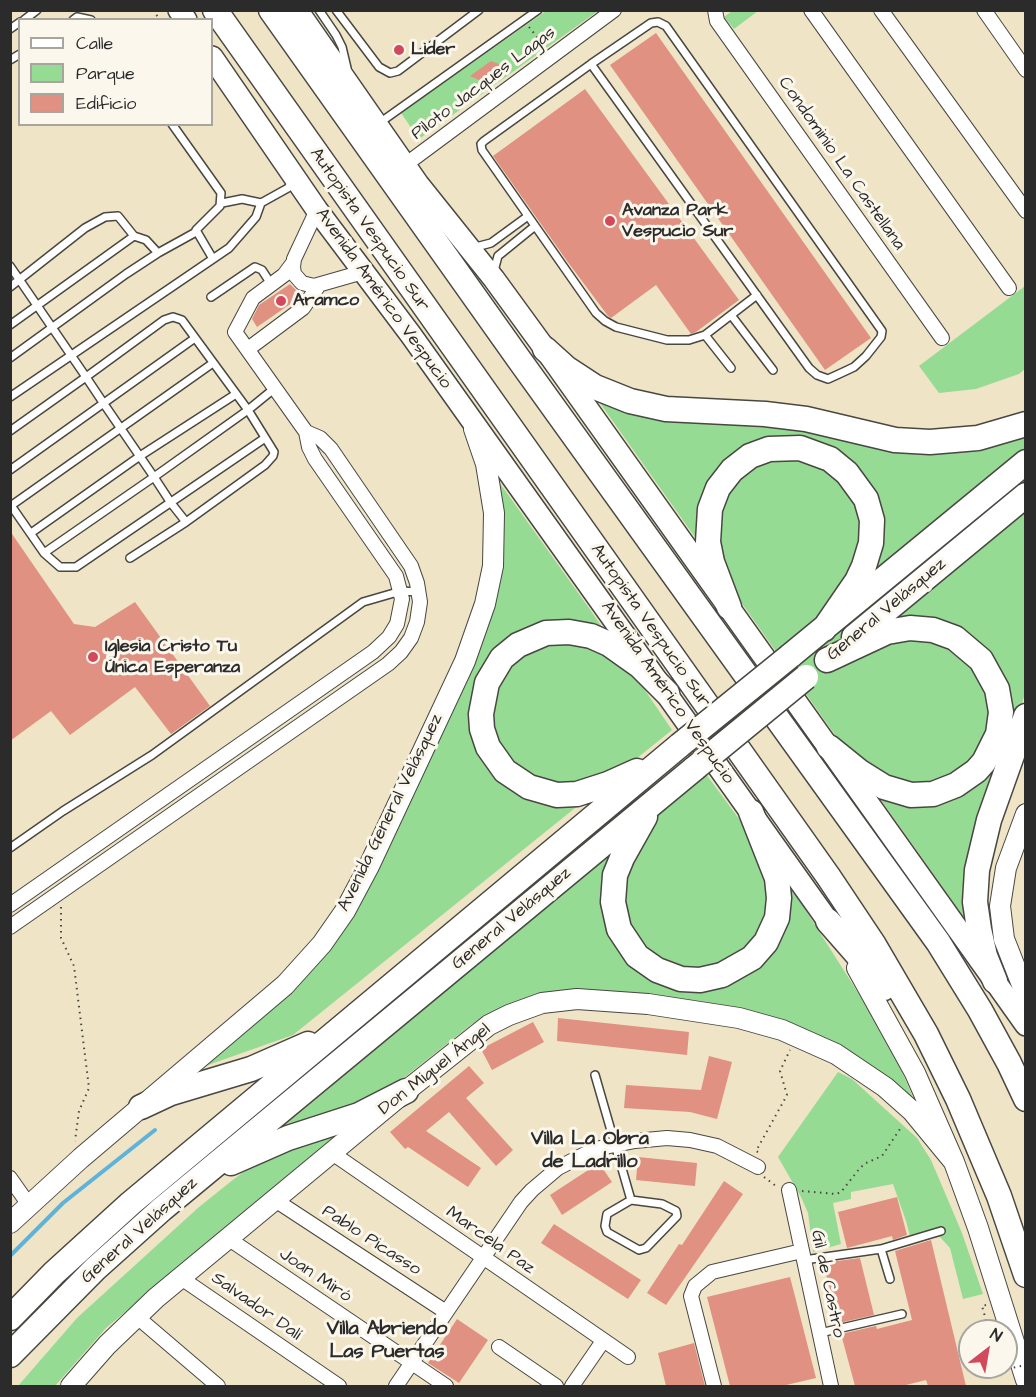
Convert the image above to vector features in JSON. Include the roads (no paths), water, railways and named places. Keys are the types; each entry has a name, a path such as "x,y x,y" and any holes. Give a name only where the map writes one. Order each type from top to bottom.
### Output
{"highway":[{"name":"Autopista Vespucio Sur","path":"215,10 828,876 874,945 934,1049 967,1118 999,1196 1026,1275"},
{"path":"272,10 518,358 938,942 976,1002 1026,1100"},
{"path":"213,20 242,49"},
{"path":"545,349 566,368 595,387 617,397 659,408 776,415 806,419 895,440 930,442 978,438 1026,424"},
{"path":"729,608 712,562 708,542 711,509 718,488 732,470 750,456 769,449 800,448 821,454 847,473 866,499 872,520 871,543 864,566 824,629"},
{"name":"General Velásquez","path":"10,1318 71,1257 130,1203 679,746 1026,462"},
{"name":"General Velásquez","path":"10,1355 95,1269 192,1184 1026,495"},
{"path":"827,660 887,632 910,628 933,630 955,639 981,660 997,689 1001,712 998,734 984,762 962,782 933,794 911,795 884,787 828,747"},
{"path":"667,693 640,666 600,640 569,632 546,633 518,645 496,666 484,693 481,714 482,729 488,747 505,771 529,787 557,795 577,794 608,784 642,768 679,746"},
{"path":"995,981 985,956 979,929 975,902 976,870 984,834 1026,716"},
{"path":"656,800 633,836 618,866 612,895 613,909 623,938 637,956 668,975 690,980 722,975 743,965 759,950 775,926 779,909 777,878 751,812"},
{"path":"828,921 882,985 932,1067 967,1118"},
{"path":"141,1107 177,1090 264,1064 306,1045 349,1020"},
{"path":"192,1184 241,1157 359,1115 406,1091"}],"main road":[{"path":"297,10 405,165 545,349 1026,1025"},
{"name":"Avenida Américo Vespucio","path":"213,58 317,210 469,416 828,921 896,1035 932,1108 981,1237 1026,1380"},
{"name":"Avenida General Velásquez","path":"10,1223 81,1158 253,1013 303,966 338,922 369,866 465,661 489,591 494,554 494,513 486,465 469,416"},
{"path":"1026,814 1006,868 1000,906 1004,939 1026,995"},
{"name":"Don Miguel Ángel","path":"70,1386 136,1316 406,1091 465,1043 500,1019 532,1006 565,999 648,1004 754,1021 796,1035 849,1061 885,1087 912,1111 954,1162"}],"street":[{"name":"Piloto Jacques Lagas","path":"405,165 615,10"},
{"name":"Condominio La Castellana","path":"715,10 717,21 942,338"},
{"path":"811,10 1009,288"},
{"path":"881,10 1026,211"},
{"path":"984,10 1026,70"},
{"path":"10,905 381,645 393,631 400,617 401,591 392,569 315,459 309,447 306,432 235,332 253,298 284,275 293,263 317,210"},
{"path":"293,263 294,274 302,283 309,286 363,272"},
{"path":"248,349 303,308 319,285"},
{"path":"10,927 395,658 407,645 419,612 419,592 415,574 406,557 330,448 320,438 306,432"},
{"path":"392,569 406,557"},
{"path":"396,1386 520,1202 544,1178 558,1168 585,1154 615,1145 656,1139 690,1140 717,1146 758,1167"},
{"name":"Marcela Paz","path":"332,1153 628,1357"},
{"path":"10,1178 29,1205"},
{"name":"Gil de Castro","path":"789,1190 820,1333 827,1386"},
{"name":"Pablo Picasso","path":"275,1200 446,1312"},
{"name":"Joan Miró","path":"229,1239 446,1386"},
{"path":"714,1386 692,1296 695,1286 712,1272 803,1256"},
{"name":"Salvador Dalí","path":"181,1278 339,1386"},
{"path":"136,1316 218,1386"},
{"path":"572,1386 603,1341"},
{"path":"499,1347 556,1386"}],"lane":[{"path":"319,10 342,47 349,86"},
{"path":"336,10 379,67 390,73 398,71 479,10"},
{"path":"377,125 533,12"},
{"path":"591,64 809,368 817,375 828,379 854,367 866,356 882,331 666,26 658,22 651,23 591,64 482,144 482,150 597,313 616,327 667,340 689,340 705,335 757,296"},
{"path":"173,126 221,193 222,203"},
{"path":"10,358 158,253 196,232 197,228 222,203 242,199 261,203 288,188 295,178"},
{"path":"10,397 230,248 256,217 261,203"},
{"path":"10,287 85,228 105,217 118,216 134,236 146,240 158,253"},
{"path":"470,249 491,243 528,216"},
{"path":"494,279 494,266 498,256 535,226"},
{"path":"196,232 213,259"},
{"path":"10,326 134,236"},
{"path":"10,266 186,522"},
{"path":"211,297 255,267 262,270 271,284"},
{"path":"731,315 773,370"},
{"path":"10,431 164,320 173,317 182,320 248,410 274,452 271,459 186,522 130,558"},
{"path":"705,335 730,368"},
{"path":"10,470 195,338"},
{"path":"213,363 11,505 44,553 60,567 76,567 265,438"},
{"path":"44,553 248,410 275,388"},
{"path":"31,533 140,456 236,394"},
{"path":"10,848 63,811 152,755 363,602 401,591 419,592"},
{"path":"594,1075 631,1200"},
{"path":"631,1200 662,1204 676,1211 677,1216 646,1248 639,1250 607,1232 605,1226 608,1214 631,1200"},
{"path":"803,1256 881,1249 941,1231"},
{"path":"881,1249 890,1280"},
{"path":"820,1333 902,1314"}],"waterway":[{"path":"10,1256 63,1203 155,1130"}],"place":[{"name":"Lider","path":"399,50"},
{"name":"Avanza Park Vespucio Sur","path":"610,221"},
{"name":"Aramco","path":"281,301"},
{"name":"Iglesia Cristo Tu Única Esperanza","path":"93,657"}],"district":[{"name":"Villa La Obra de Ladrillo","path":"590,1152"},
{"name":"Villa Abriendo Las Puertas","path":"387,1342"}]}
